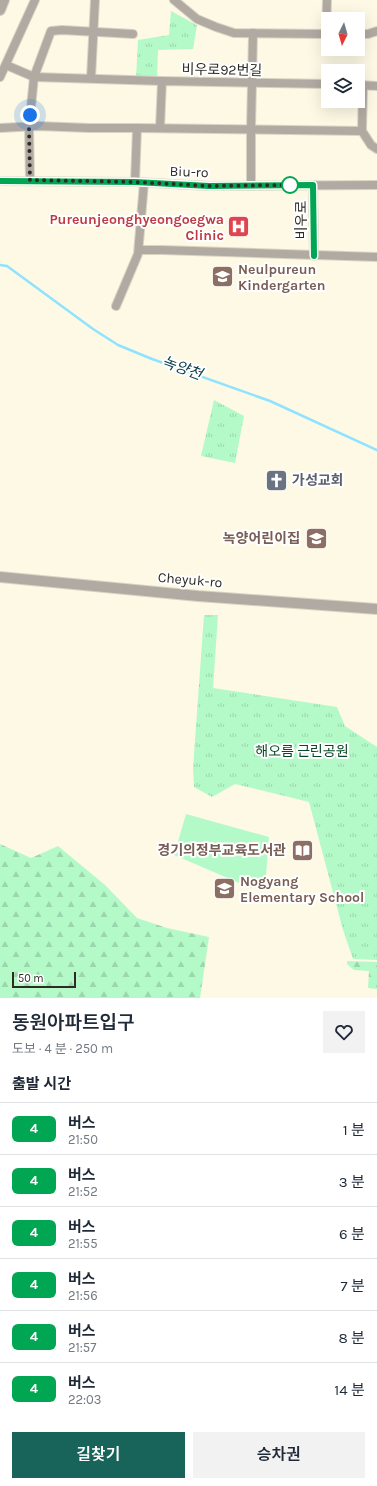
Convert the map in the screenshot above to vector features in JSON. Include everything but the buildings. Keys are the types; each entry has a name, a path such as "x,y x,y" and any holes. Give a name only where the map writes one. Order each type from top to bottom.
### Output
{"street":[{"path":"0,10 4,0"},
{"path":"0,77 35,0"},
{"path":"91,78 95,0"},
{"path":"175,0 197,19 216,28 234,32 321,34"},
{"path":"327,0 327,12"},
{"path":"30,180 29,127 34,77 51,31 62,30 133,34"},
{"path":"365,34 377,32"},
{"path":"251,185 253,33"},
{"path":"6,65 34,77 162,81"},
{"name":"비우로92번길","path":"160,128 162,81 321,84"},
{"path":"365,85 377,86"},
{"path":"362,108 362,130 371,145 377,149"},
{"path":"0,128 362,130"},
{"path":"135,182 137,128"},
{"name":"Biu-ro","path":"0,181 30,180 135,182 209,186 377,185"},
{"path":"116,306 138,254 144,183"},
{"name":"비우로","path":"313,185 314,256"},
{"path":"139,248 314,256 377,257"},
{"name":"Cheyuk-ro","path":"0,577 198,596 377,609"}],"green space":[{"path":"171,11 197,25 193,49 158,50 157,79 136,78 138,40 169,35"},
{"path":"214,400 244,416 235,463 201,456"},
{"name":"해오름 근린공원","path":"204,615 218,615 213,688 337,707 345,726 377,747 377,960 353,959 343,930 309,802 235,784 212,797 194,787 193,768"},
{"path":"186,814 269,837 265,888 251,888 174,855"},
{"path":"0,844 31,858 58,846 105,885 137,918 167,928 209,937 200,998 0,998"},
{"path":"347,961 377,962 377,989 368,988 369,971 354,970 347,964"}],"waterway":[{"name":"녹양천","path":"0,265 7,266 93,329 118,345 152,359 270,401 377,450"}],"bus line":[{"name":"4","path":"0,181 30,180 135,182 209,186 313,185 314,256"}],"place":[{"name":"Pureunjeonghyeongoegwa Clinic","path":"239,227"},
{"name":"Neulpureun Kindergarten","path":"223,277"},
{"name":"가성교회","path":"277,480"},
{"name":"녹양어린이집","path":"316,538"},
{"name":"경기의정부교육도서관","path":"302,850"},
{"name":"Nogyang Elementary School","path":"225,889"}],"route":[{"path":"30,115 30,180 135,182 209,186 290,185"}]}
